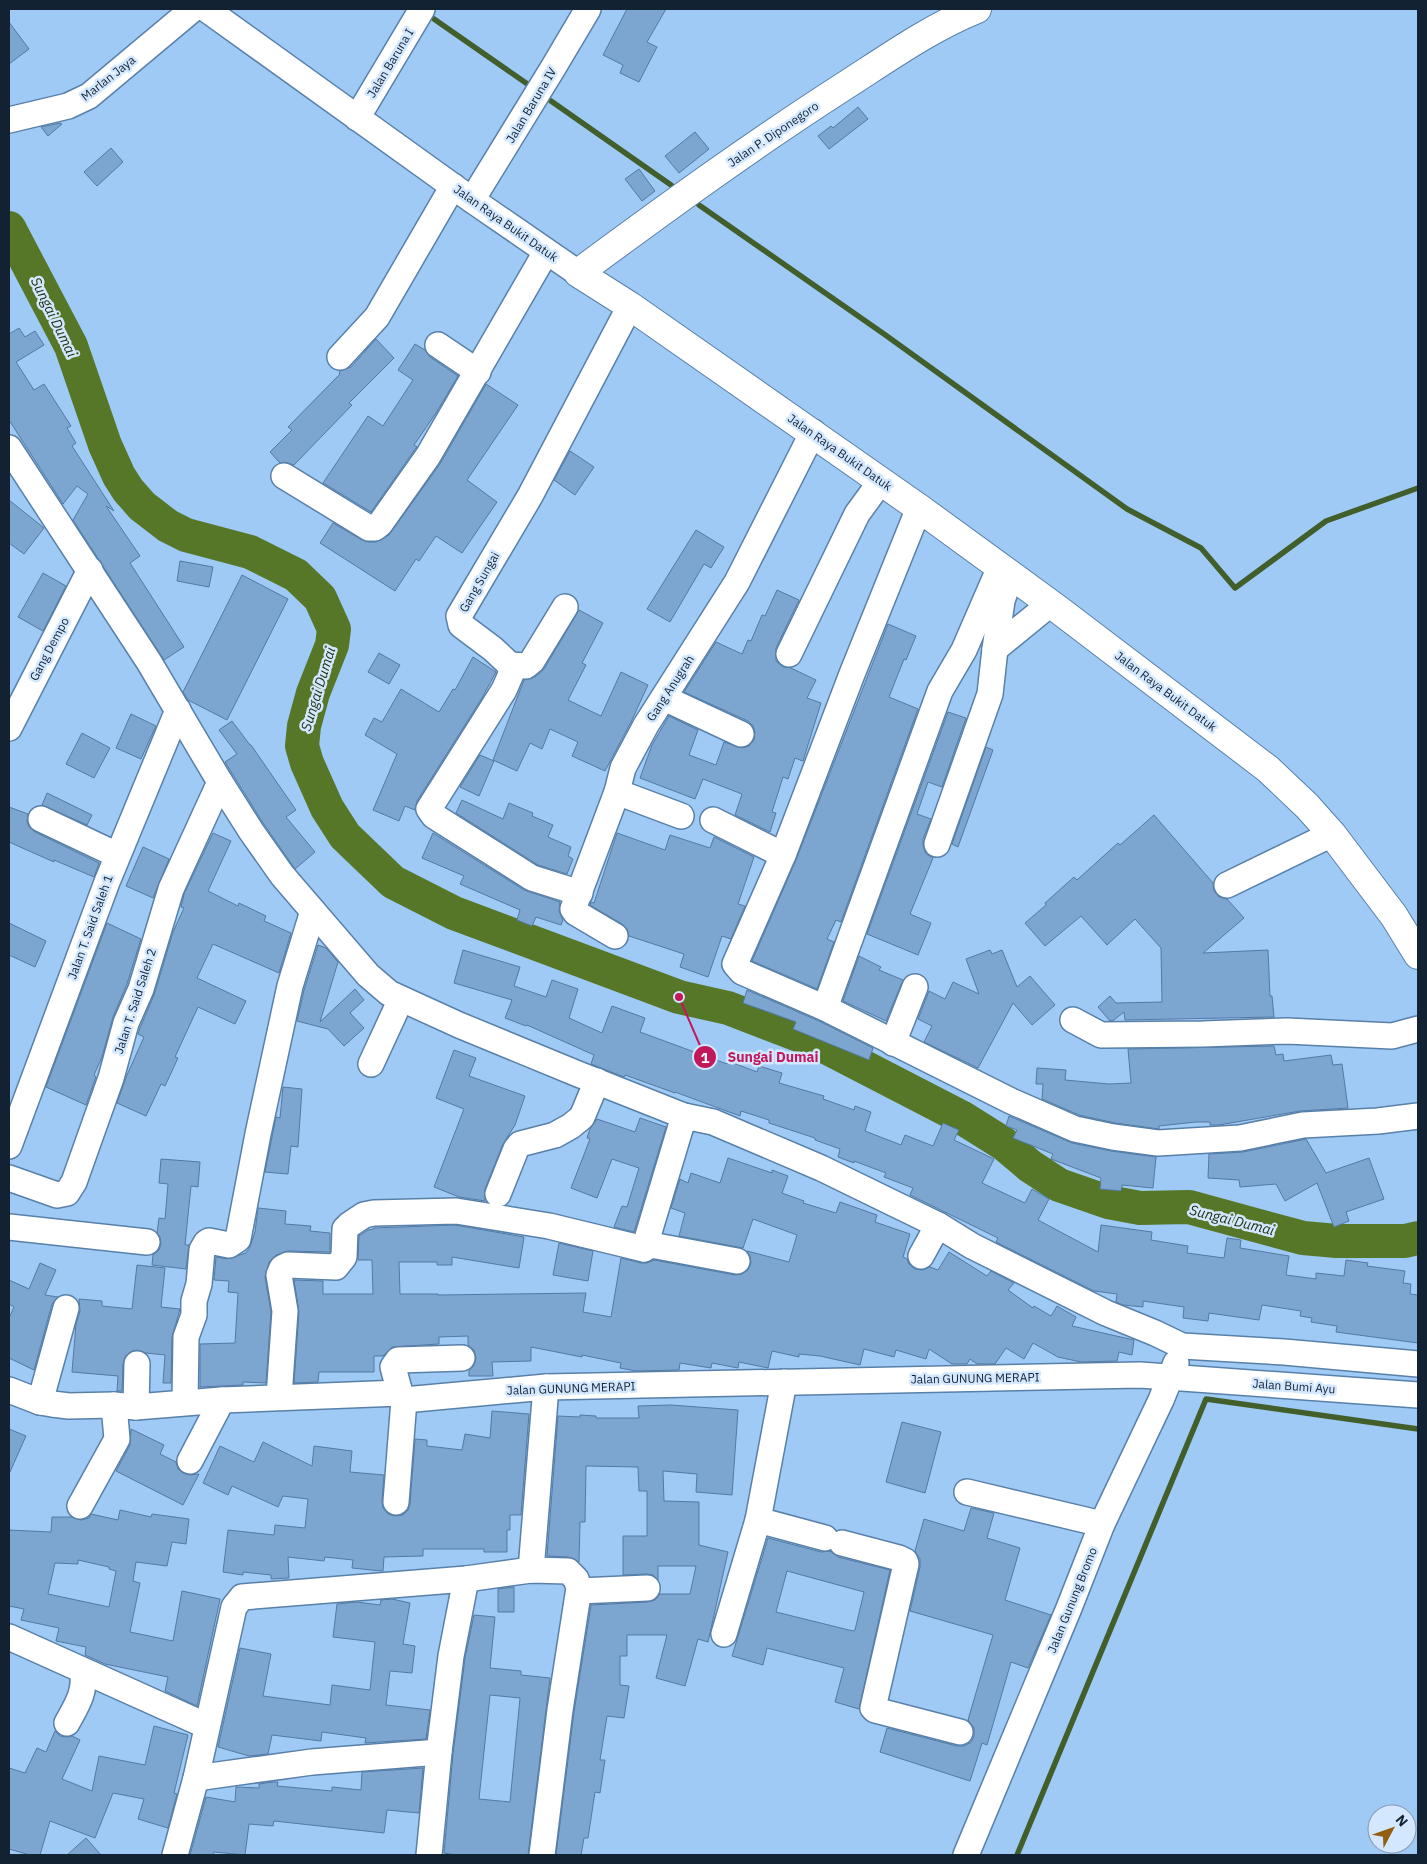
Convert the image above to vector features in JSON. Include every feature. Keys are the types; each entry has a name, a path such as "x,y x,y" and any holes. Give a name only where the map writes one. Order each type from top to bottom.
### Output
{"main road":[{"name":"Jalan P. Diponegoro","path":"578,273 713,174 832,94 922,36 952,19 977,9"},
{"name":"Jalan Raya Bukit Datuk","path":"578,273 630,306 881,480 1050,604 1268,770 1307,806 1332,834 1394,916 1418,955"}],"street":[{"name":"Marlan Jaya","path":"9,120 68,106 89,96 194,9"},
{"name":"Jalan Raya Bukit Datuk","path":"206,9 578,273"},
{"name":"Jalan Baruna I","path":"357,118 422,9"},
{"name":"Jalan Baruna IV","path":"340,357 377,317 463,193 543,85 588,9"},
{"path":"284,476 369,528 375,528 380,524 428,456 546,252"},
{"name":"Gang Sungai","path":"510,665 493,649 461,625 459,616 530,496 630,306"},
{"path":"438,345 478,372"},
{"name":"Gang Anugrah","path":"614,936 574,912 573,909 617,792 623,768 646,724 737,582 813,432"},
{"path":"9,448 90,570 178,710 220,782 282,876 368,975 389,993 459,1025 597,1081 684,1116 712,1122 822,1168 938,1225 972,1246 1106,1313 1182,1346 1284,1352 1418,1364"},
{"path":"788,654 857,514 881,480"},
{"path":"919,508 852,674 783,855 735,964 742,972 825,1008 1011,1101 1074,1129 1158,1143 1240,1138 1302,1124 1378,1121 1418,1116"},
{"name":"Gang Dempo","path":"9,728 90,570"},
{"path":"937,844 990,694 1005,571"},
{"path":"825,1008 940,691 964,650 1005,571"},
{"path":"995,649 1050,604"},
{"path":"565,607 532,661 526,666 510,665 511,674 504,690 429,809 434,816 532,878 580,894"},
{"path":"664,698 741,734"},
{"name":"Jalan T. Said Saleh 1","path":"9,1146 117,856 178,710"},
{"name":"Jalan T. Said Saleh 2","path":"9,1178 57,1195 67,1193 74,1182 111,1078 126,1023 141,989 171,889 220,782"},
{"path":"617,792 681,816"},
{"path":"41,819 117,856"},
{"path":"714,820 783,855"},
{"path":"1227,885 1332,834"},
{"path":"185,1402 186,1337 194,1315 194,1301 199,1284 202,1250 206,1243 209,1242 229,1245 238,1239 258,1134 290,986 313,911"},
{"path":"893,1043 915,987"},
{"path":"371,1064 402,1000"},
{"path":"1073,1020 1102,1035 1287,1031 1392,1036 1418,1029"},
{"path":"498,1194 516,1149 520,1144 556,1135 582,1117 597,1081"},
{"path":"644,1249 684,1116"},
{"path":"279,1397 285,1311 281,1271 288,1265 336,1267 344,1257 345,1230 349,1224 368,1213 456,1211 549,1226 644,1249 651,1245 737,1261"},
{"path":"922,1256 938,1225"},
{"path":"9,1227 147,1242"},
{"path":"40,1402 66,1308"},
{"path":"1140,1375 1182,1346"},
{"name":"Jalan Gunung Bromo","path":"966,1855 1102,1524 1171,1377 1182,1346"},
{"path":"396,1502 402,1396 393,1367 398,1360 462,1358"},
{"path":"80,1506 115,1445 137,1364"},
{"name":"Jalan GUNUNG MERAPI","path":"9,1390 40,1402 70,1406 125,1406 279,1397 402,1396 546,1387 1140,1375 1171,1377"},
{"name":"Jalan Bumi Ayu","path":"1171,1377 1418,1395"},
{"path":"724,1634 758,1520 784,1382"},
{"path":"531,1570 546,1387"},
{"path":"190,1462 222,1400"},
{"path":"967,1492 1102,1524"},
{"path":"758,1520 905,1561 906,1564 873,1708 960,1732"},
{"path":"175,1855 196,1778 234,1607 242,1598 466,1579 531,1570 568,1571 576,1579 579,1591 560,1710 542,1855"},
{"path":"429,1855 451,1656 466,1579"},
{"path":"579,1591 647,1588"},
{"path":"9,1637 207,1726"},
{"path":"68,1723 82,1697 83,1671"},
{"path":"196,1778 312,1762 439,1752"}],"building":[{"path":"627,9 666,9 647,42 657,47 639,82 620,73 623,65 603,55"},
{"path":"9,22 29,49 9,64"},
{"path":"858,107 868,119 829,149 818,136 831,126 833,128"},
{"path":"62,124 48,136 41,127"},
{"path":"695,132 709,149 679,173 665,156"},
{"path":"111,148 123,162 97,186 84,172"},
{"path":"639,169 655,191 642,201 625,179"},
{"path":"19,328 25,337 35,331 44,345 16,362 34,390 44,384 71,426 67,428 76,443 72,446 114,511 106,506 140,556 130,563 184,647 164,660 73,520 88,494 77,486 63,504 9,420 9,334"},
{"path":"376,339 394,358 349,403 352,405 294,465 285,462 280,463 270,452 292,430 288,427 340,374 340,371 351,367"},
{"path":"415,344 458,376 414,445 417,447 371,512 323,483 368,416 383,426 413,380 398,370"},
{"path":"486,384 518,405 467,480 497,502 462,553 436,536 419,561 416,559 395,591 320,543 333,523 368,542 376,542 389,535 440,464"},
{"path":"570,451 594,467 575,495 554,480"},
{"path":"9,500 44,528 24,554 9,543"},
{"path":"696,530 724,547 711,568 704,564 670,622 647,609"},
{"path":"180,561 213,567 209,587 177,581"},
{"path":"43,573 66,586 43,631 18,617"},
{"path":"242,575 288,599 227,720 188,700 183,692"},
{"path":"777,590 799,600 776,648 776,661 783,667 791,668 816,680 807,698 821,703 803,761 795,758 788,779 783,777 772,812 776,813 770,832 735,815 742,794 703,779 695,799 640,778 652,745 669,716 698,730 689,755 716,765 724,742 742,748 749,746 754,740 755,732 753,726 748,721 684,692 716,642 742,654 748,640 751,641 762,615 765,616"},
{"path":"579,610 603,623 582,663 586,665 568,700 601,716 621,672 648,685 605,771 572,756 578,742 550,729 542,749 530,743 517,771 493,760 524,680 535,677 544,669"},
{"path":"888,624 916,636 906,660 904,659 889,697 918,709 841,922 836,920 827,939 834,942 817,989 752,961 796,860"},
{"path":"379,653 400,665 389,684 368,672"},
{"path":"473,657 496,672 482,698 417,801 415,810 405,806 399,821 373,810 397,754 365,735 374,718 382,722 401,689 439,712 453,689 455,690"},
{"path":"948,712 966,718 942,787 928,782 917,814 931,819 923,839 923,846 926,854 933,858 910,914 931,923 918,955 867,934"},
{"path":"131,714 156,726 141,759 116,748"},
{"path":"232,721 296,810 286,817 315,852 295,869 263,823 225,762 237,754 219,730"},
{"path":"82,733 110,748 94,778 66,764"},
{"path":"986,747 993,750 958,847 952,844"},
{"path":"480,755 494,761 479,796 460,787"},
{"path":"47,793 92,815 87,825 42,805"},
{"path":"462,800 503,819 509,803 533,813 532,816 553,825 548,837 571,847 568,856 573,859 567,874 538,865 456,813"},
{"path":"9,807 28,814 27,821 29,827 35,832 99,863 94,877 9,842"},
{"path":"1154,815 1213,883 1214,891 1219,897 1227,899 1244,918 1203,953 1268,950 1270,996 1272,996 1274,1017 1125,1020 1124,1012 1110,1021 1098,1007 1110,996 1116,1003 1162,1002 1161,948 1135,919 1107,945 1081,916 1045,946 1025,923 1074,877 1077,880 1118,843 1120,845"},
{"path":"213,833 231,841 208,891 238,906 239,903 266,916 264,921 291,933 279,973 213,944 197,978 246,1001 235,1024 198,1007 175,1057 178,1058 165,1086 161,1084 146,1116 117,1103 144,1037 138,1034 154,995 173,932 184,908 181,907 184,894"},
{"path":"433,833 524,890 560,902 559,911 563,920 561,925 536,917 532,926 517,920 520,910 460,884 464,876 422,858"},
{"path":"617,833 665,850 670,835 710,848 714,837 754,857 738,904 745,906 731,939 722,936 708,977 680,967 684,954 629,936 627,929 622,924 590,905 591,902 594,903"},
{"path":"143,847 169,859 153,898 126,886"},
{"path":"9,923 46,941 35,967 9,955"},
{"path":"107,923 141,939 127,984 113,1017 86,1105 46,1087"},
{"path":"318,945 326,948 338,962 320,1022 355,989 364,1000 350,1013 364,1028 344,1046 328,1029 297,1021 304,990"},
{"path":"463,950 520,967 514,986 546,997 552,980 578,989 569,1018 602,1033 612,1006 645,1018 640,1032 727,1064 728,1061 757,1072 759,1066 782,1073 779,1083 824,1096 823,1099 854,1110 855,1106 871,1112 865,1131 901,1145 905,1135 933,1146 943,1123 959,1130 954,1140 994,1159 982,1183 1025,1203 1032,1189 1049,1199 1038,1220 1098,1252 1101,1225 1152,1232 1151,1240 1188,1246 1187,1253 1224,1258 1227,1238 1241,1240 1240,1248 1289,1256 1286,1275 1316,1279 1316,1273 1344,1276 1346,1260 1368,1263 1367,1266 1405,1271 1403,1283 1411,1284 1410,1294 1418,1295 1418,1343 1336,1332 1337,1326 1311,1322 1312,1318 1300,1316 1301,1311 1262,1305 1259,1320 1209,1313 1208,1321 1183,1318 1184,1307 1143,1301 1143,1307 1123,1305 1116,1302 1117,1294 1094,1291 996,1242 998,1238 910,1195 913,1188 884,1177 886,1173 838,1157 840,1149 815,1140 815,1138 769,1123 769,1120 741,1111 740,1116 625,1075 624,1077 591,1064 594,1055 527,1025 505,1018 512,1000 454,983"},
{"path":"990,950 992,954 1002,950 1017,987 1030,976 1055,1005 1032,1025 1013,1003 978,1068 924,1042 932,1026 918,1019 929,991 945,999 953,982 979,994 966,959"},
{"path":"859,956 881,967 879,970 903,980 886,1021 843,1001"},
{"path":"747,990 819,1021 873,1048 869,1060 793,1029 796,1022 743,1003"},
{"path":"1274,1046 1276,1055 1283,1054 1284,1061 1331,1055 1333,1065 1342,1064 1348,1108 1300,1111 1219,1125 1210,1125 1210,1122 1196,1122 1159,1126 1159,1129 1115,1123 1079,1115 1042,1099 1043,1084 1036,1084 1037,1068 1066,1070 1065,1080 1109,1084 1131,1083 1128,1049"},
{"path":"454,1050 476,1058 469,1076 525,1096 515,1125 503,1144 485,1189 485,1201 459,1197 434,1187 464,1109 436,1098"},
{"path":"283,1087 302,1089 298,1147 291,1146 288,1174 265,1172 276,1117 280,1118"},
{"path":"1009,1116 1072,1143 1156,1157 1153,1188 1122,1185 1121,1191 1100,1189 1101,1178 1051,1159 1053,1154 1013,1138 1017,1130 1006,1126"},
{"path":"640,1118 666,1127 634,1232 614,1227 622,1206 627,1207 639,1168 612,1159 597,1198 571,1188 590,1139 587,1138 590,1129 597,1119 635,1132"},
{"path":"1306,1139 1326,1173 1369,1158 1384,1199 1346,1212 1349,1221 1334,1227 1317,1183 1285,1201 1276,1184 1240,1187 1239,1180 1208,1178 1209,1154 1243,1152"},
{"path":"728,1158 772,1173 772,1170 788,1176 782,1193 804,1201 803,1203 836,1213 840,1202 877,1215 875,1222 910,1234 903,1257 915,1269 922,1270 930,1267 938,1270 949,1252 987,1276 991,1271 1014,1283 1008,1290 1033,1308 1034,1306 1051,1316 1057,1306 1076,1317 1072,1326 1134,1340 1132,1355 1119,1352 1117,1361 1081,1362 1058,1357 1033,1343 1024,1359 1006,1348 995,1364 977,1364 970,1359 967,1364 952,1364 929,1349 926,1359 896,1350 894,1357 864,1349 860,1365 820,1356 799,1354 799,1357 772,1351 768,1368 739,1362 738,1368 712,1363 711,1368 680,1363 679,1370 636,1371 620,1368 621,1363 531,1347 531,1361 492,1362 493,1376 469,1376 469,1371 474,1365 476,1358 474,1350 468,1345 468,1336 439,1337 439,1344 392,1347 383,1356 374,1356 374,1372 319,1372 318,1382 294,1383 299,1312 294,1280 323,1281 323,1294 373,1294 372,1260 358,1260 359,1236 374,1228 455,1225 524,1237 519,1268 452,1257 452,1265 437,1265 437,1262 399,1262 400,1294 586,1293 583,1312 611,1317 621,1258 641,1263 654,1260 735,1275 742,1274 748,1270 751,1263 747,1251 789,1262 797,1235 753,1219 743,1248 679,1236 685,1213 671,1208 680,1179 688,1183 691,1173 720,1183"},
{"path":"161,1159 200,1162 198,1187 191,1186 185,1245 189,1245 186,1269 152,1265 153,1255 159,1250 161,1244 157,1233 159,1218 165,1219 168,1184 159,1183"},
{"path":"258,1208 286,1211 285,1224 311,1226 310,1231 330,1233 330,1252 288,1251 276,1255 269,1262 265,1277 271,1312 266,1383 243,1382 243,1385 200,1387 200,1344 235,1343 238,1293 228,1292 229,1281 214,1280 216,1257 227,1259 246,1253 255,1232"},
{"path":"559,1243 593,1251 588,1281 553,1275"},
{"path":"40,1263 56,1270 45,1295 58,1297 52,1304 34,1370 9,1358 9,1318 14,1307 9,1304 9,1280 29,1289"},
{"path":"137,1265 165,1268 161,1307 180,1309 172,1337 171,1383 163,1383 165,1355 137,1350 130,1352 125,1357 122,1391 117,1391 118,1376 72,1372 76,1324 80,1311 79,1299 102,1301 102,1306 132,1309"},
{"path":"671,1405 738,1410 732,1495 696,1492 697,1474 663,1471 664,1501 699,1502 699,1545 728,1552 708,1642 698,1639 685,1686 656,1678 667,1635 627,1635 627,1656 620,1656 620,1685 629,1686 624,1718 607,1716 600,1760 605,1760 600,1793 595,1792 588,1838 584,1838 581,1855 556,1855 574,1712 591,1605 648,1602 655,1600 660,1594 690,1594 696,1566 658,1566 658,1580 653,1575 647,1574 623,1575 623,1536 647,1536 647,1491 639,1491 638,1467 586,1466 585,1522 580,1522 579,1562 568,1557 547,1556 558,1416 580,1417 580,1415 596,1416 596,1418 639,1418 638,1406"},
{"path":"492,1411 529,1414 521,1515 510,1515 510,1530 507,1530 507,1552 484,1552 484,1549 423,1549 423,1556 384,1557 383,1571 352,1568 353,1560 325,1557 324,1561 288,1557 289,1578 271,1579 271,1575 243,1572 243,1575 223,1572 228,1530 274,1535 275,1525 305,1528 308,1499 283,1496 278,1507 232,1486 228,1495 203,1483 220,1446 254,1462 263,1442 312,1466 314,1446 352,1451 350,1472 384,1475 383,1508 388,1514 395,1516 403,1515 408,1510 410,1504 415,1439 427,1440 427,1446 462,1450 465,1434 490,1438"},
{"path":"902,1422 941,1432 925,1493 886,1482"},
{"path":"9,1429 26,1436 9,1474"},
{"path":"131,1429 164,1445 160,1454 176,1462 178,1469 183,1473 190,1475 199,1474 183,1505 116,1471 130,1445"},
{"path":"971,1508 994,1513 987,1538 1020,1548 1005,1600 1051,1615 1028,1668 1011,1662 987,1745 982,1743 970,1781 880,1752 887,1728 957,1746 964,1746 971,1742 974,1736 974,1728 968,1720 993,1635 910,1611 920,1567 920,1559 915,1551 924,1519 964,1531"},
{"path":"120,1510 151,1517 152,1514 189,1519 186,1544 172,1542 167,1566 136,1562 133,1581 140,1583 130,1632 173,1641 182,1591 220,1599 197,1706 165,1691 168,1677 105,1664 85,1655 86,1647 56,1641 59,1628 21,1620 24,1609 9,1606 9,1530 51,1532 52,1517 72,1517 81,1520 89,1518 91,1514 118,1520","holes":["78,1560 109,1567 109,1569 116,1571 109,1607 48,1594 55,1563 78,1564"]},
{"path":"768,1538 821,1552 830,1551 838,1557 890,1570 859,1709 835,1702 844,1668 767,1648 763,1665 732,1656","holes":["787,1571 864,1592 855,1630 853,1631 776,1612"]},
{"path":"514,1587 514,1612 498,1612 498,1589"},
{"path":"392,1599 410,1603 403,1644 415,1646 412,1673 390,1671 386,1705 430,1710 426,1739 365,1743 366,1738 322,1732 321,1741 272,1735 268,1754 249,1756 218,1747 240,1648 271,1654 263,1696 330,1705 332,1685 370,1690 375,1642 333,1637 337,1604 357,1602 380,1605 381,1600"},
{"path":"474,1615 495,1617 490,1668 521,1671 521,1675 550,1678 528,1855 456,1855 444,1853 453,1754 465,1658","holes":["490,1695 520,1698 510,1802 479,1799"]},
{"path":"154,1726 188,1735 174,1793 177,1794 168,1828 138,1819 144,1799 113,1793 95,1838 50,1821 40,1855 30,1855 9,1849 9,1768 25,1773 37,1748 46,1752 55,1731 60,1736 72,1736 80,1740 62,1779 92,1791 99,1756 145,1765"},
{"path":"423,1768 419,1813 387,1810 384,1833 274,1821 273,1826 249,1824 245,1855 214,1852 213,1855 190,1855 206,1797 235,1802 236,1787 259,1788 259,1784 273,1782 278,1782 277,1786 332,1791 332,1787 361,1790 362,1772"},
{"path":"86,1838 101,1855 67,1855"}],"waterway":[{"path":"434,19 526,83"},
{"path":"551,101 671,185"},
{"path":"699,205 884,334 1127,509 1201,548 1235,588 1326,521 1418,488"},
{"name":"Sungai Dumai","path":"9,228 71,346 105,445 119,476 128,490 142,506 168,526 186,535 250,552 296,575 320,598 334,629 332,645 313,693 304,726 302,746 307,763 327,808 345,836 393,882 454,913 679,997 728,1008 814,1041 961,1117 1004,1144 1030,1166 1059,1185 1108,1202 1140,1208 1189,1207 1303,1238 1337,1241 1405,1241 1418,1238"},
{"path":"1017,1855 1206,1399 1418,1429"}],"place":[{"name":"Sungai Dumai","path":"679,997"}]}
